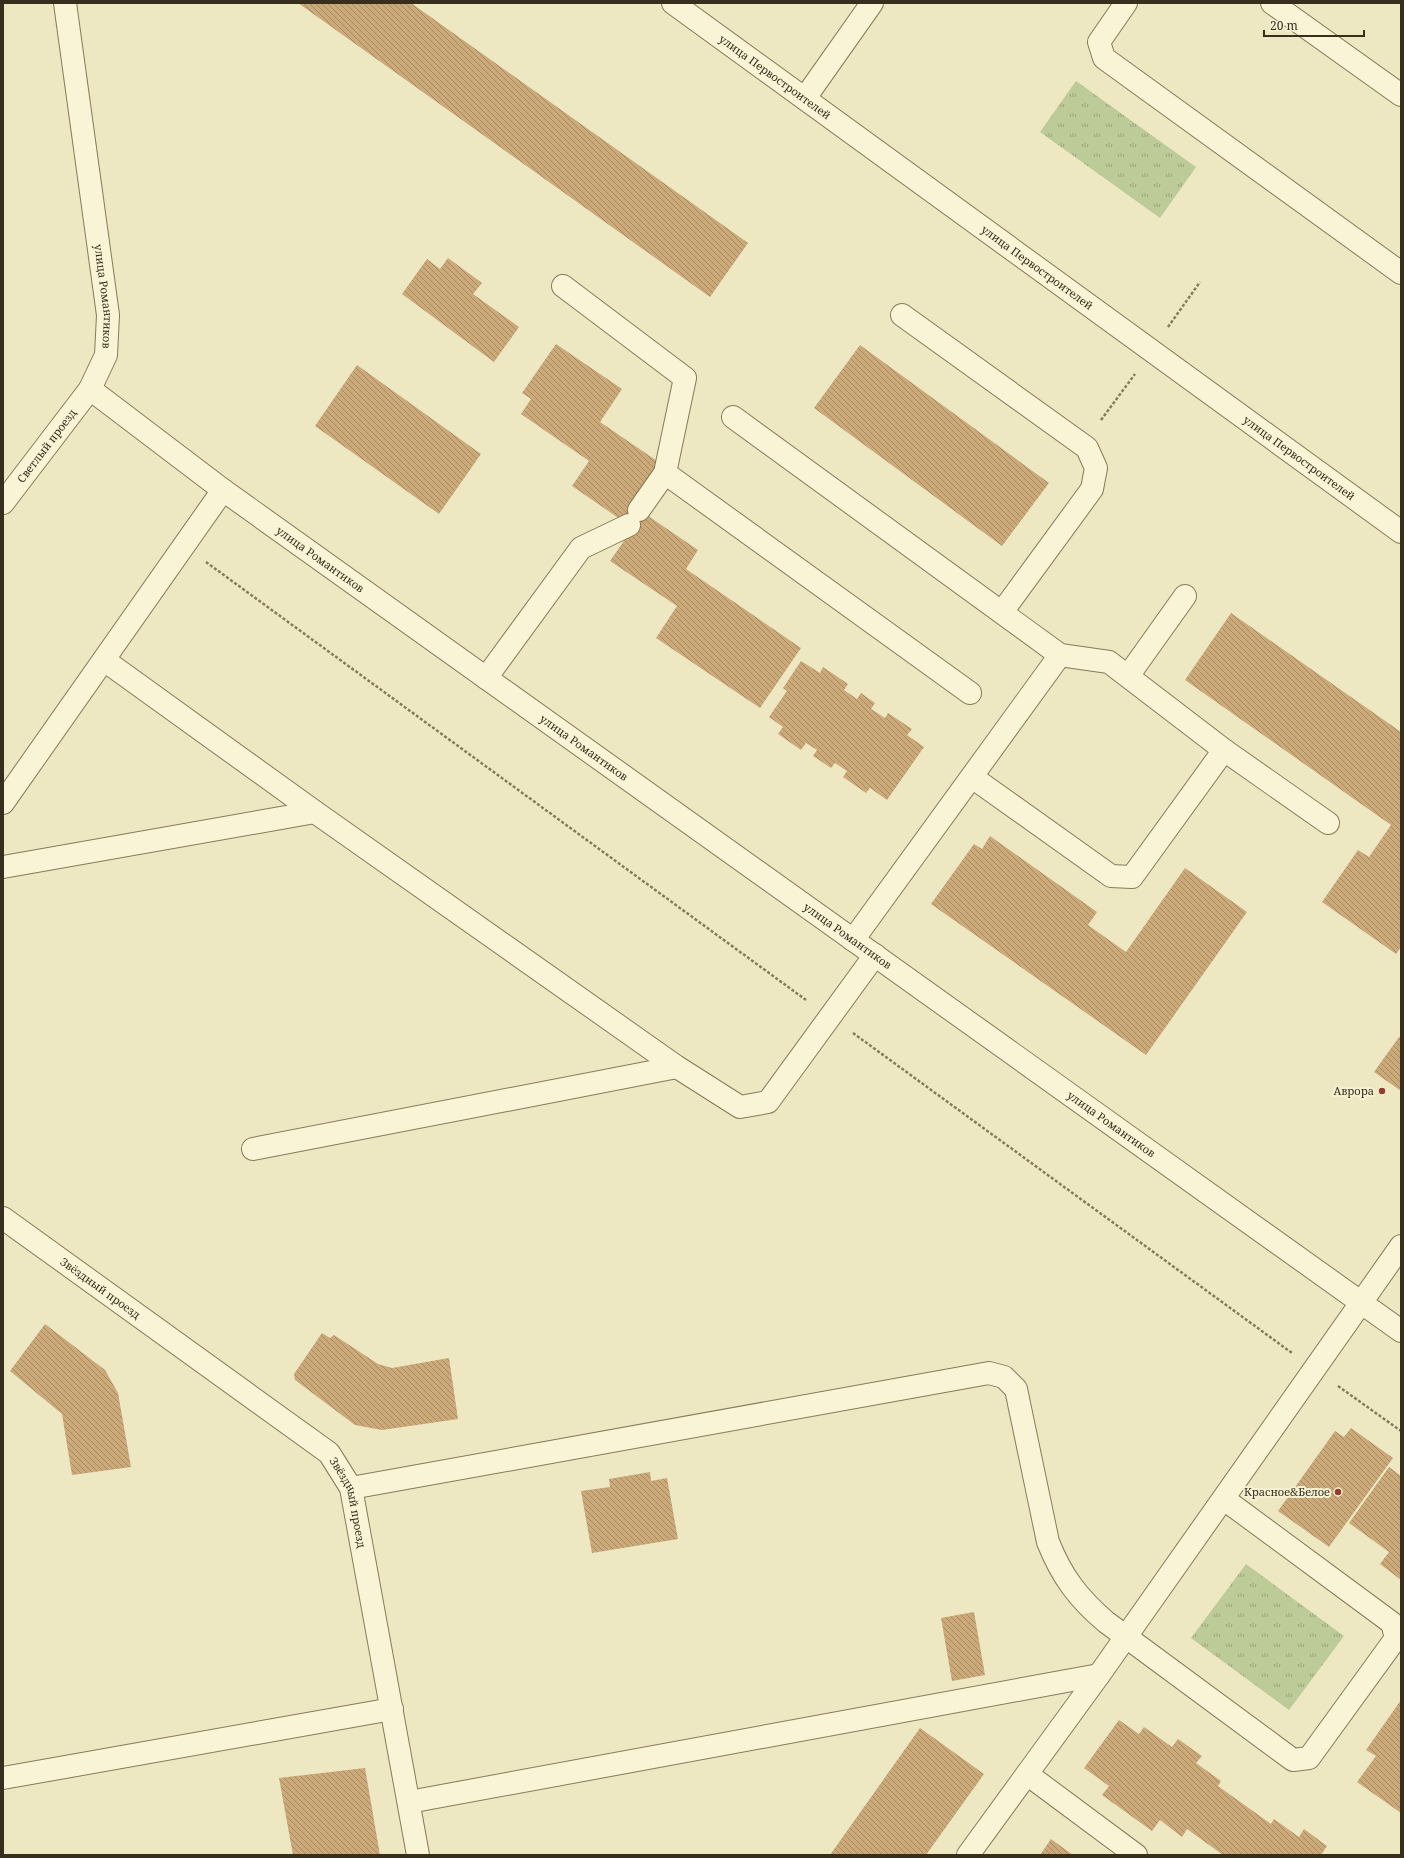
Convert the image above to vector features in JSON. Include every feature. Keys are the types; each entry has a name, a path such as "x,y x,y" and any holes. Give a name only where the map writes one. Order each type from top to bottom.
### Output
{"street":[{"name":"улица Романтиков","path":"65,3 108,315 106,354 90,389 223,490 1401,1331"},
{"name":"улица Первостроителей","path":"673,3 1401,532"},
{"path":"805,98 872,3"},
{"path":"1126,3 1099,42 1104,58 1401,273"},
{"path":"1278,5 1401,95"},
{"path":"486,678 581,548 634,518 665,473 685,378 563,286"},
{"path":"902,315 1087,448 1096,468 1092,489 1002,612"},
{"name":"Светлый проезд","path":"3,503 90,389"},
{"path":"733,417 1060,655 1109,662 1224,750 1328,823"},
{"path":"665,473 970,693"},
{"path":"3,803 223,490"},
{"path":"1128,676 1185,596"},
{"path":"853,940 1060,655"},
{"path":"104,660 315,812 677,1067 740,1107 768,1102 875,955"},
{"path":"972,777 1111,876 1132,877 1224,750"},
{"path":"3,867 315,812"},
{"path":"253,1149 677,1067"},
{"name":"Звёздный проезд","path":"3,1218 329,1453 351,1488 418,1855"},
{"path":"968,1855 1100,1675 1401,1246"},
{"path":"351,1488 989,1373 1004,1377 1016,1389 1048,1542 1056,1563 1069,1584 1086,1605 1106,1622 1293,1760 1309,1758 1396,1638 1392,1623 1224,1499"},
{"path":"409,1802 1100,1675"},
{"path":"3,1778 392,1709"},
{"path":"1027,1774 1136,1855"}],"path":[{"path":"184,546 1315,1370 1401,1431"}],"green space":[{"path":"1076,81 1196,167 1160,218 1040,132"},
{"path":"1246,1564 1344,1636 1289,1710 1191,1638"}],"building":[{"path":"298,3 411,3 748,243 710,297"},
{"path":"448,258 482,283 473,294 519,327 494,362 402,294 427,259 440,269"},
{"path":"556,344 622,389 600,422 663,465 635,507 698,550 686,569 801,648 760,708 656,638 677,606 610,561 633,528 572,486 589,461 521,414 531,399 522,393"},
{"path":"860,345 1049,483 1002,546 814,408"},
{"path":"357,365 481,454 439,514 315,426"},
{"path":"1231,613 1401,732 1401,947 1396,954 1322,902 1358,850 1369,857 1391,825 1185,680"},
{"path":"801,661 820,673 823,667 848,684 844,690 857,699 861,693 875,703 871,709 885,718 888,713 912,729 907,735 924,747 887,800 870,788 866,793 843,777 847,771 835,763 831,768 813,756 817,750 806,743 801,750 778,734 783,727 769,717 787,691 783,688"},
{"path":"990,836 1097,912 1088,925 1126,952 1185,868 1247,912 1146,1055 931,904 974,844 982,849"},
{"path":"1399,1037 1401,1038 1401,1091 1374,1072"},
{"path":"45,1324 105,1370 118,1393 131,1467 72,1475 62,1414 10,1371"},
{"path":"322,1333 330,1338 334,1335 378,1364 392,1368 449,1358 458,1419 382,1430 355,1425 295,1380 294,1374"},
{"path":"1351,1428 1393,1458 1329,1547 1278,1511 1335,1431 1344,1437"},
{"path":"1389,1467 1401,1476 1401,1580 1380,1564 1389,1552 1349,1523"},
{"path":"650,1472 651,1481 667,1478 678,1539 592,1553 581,1491 610,1487 609,1479"},
{"path":"974,1612 985,1675 952,1681 941,1618"},
{"path":"1401,1700 1401,1813 1357,1782 1376,1756 1366,1750"},
{"path":"1119,1720 1139,1734 1144,1727 1172,1747 1178,1739 1202,1756 1196,1763 1221,1781 1218,1786 1271,1824 1274,1819 1299,1837 1304,1829 1327,1846 1321,1855 1223,1855 1187,1829 1182,1837 1160,1820 1152,1831 1102,1795 1109,1786 1084,1768"},
{"path":"920,1728 984,1774 926,1855 830,1855"},
{"path":"365,1768 380,1855 293,1855 279,1778"},
{"path":"1051,1839 1073,1855 1040,1855"}],"place":[{"name":"Аврора","path":"1382,1091"},
{"name":"Красное&Белое","path":"1338,1492"}]}
